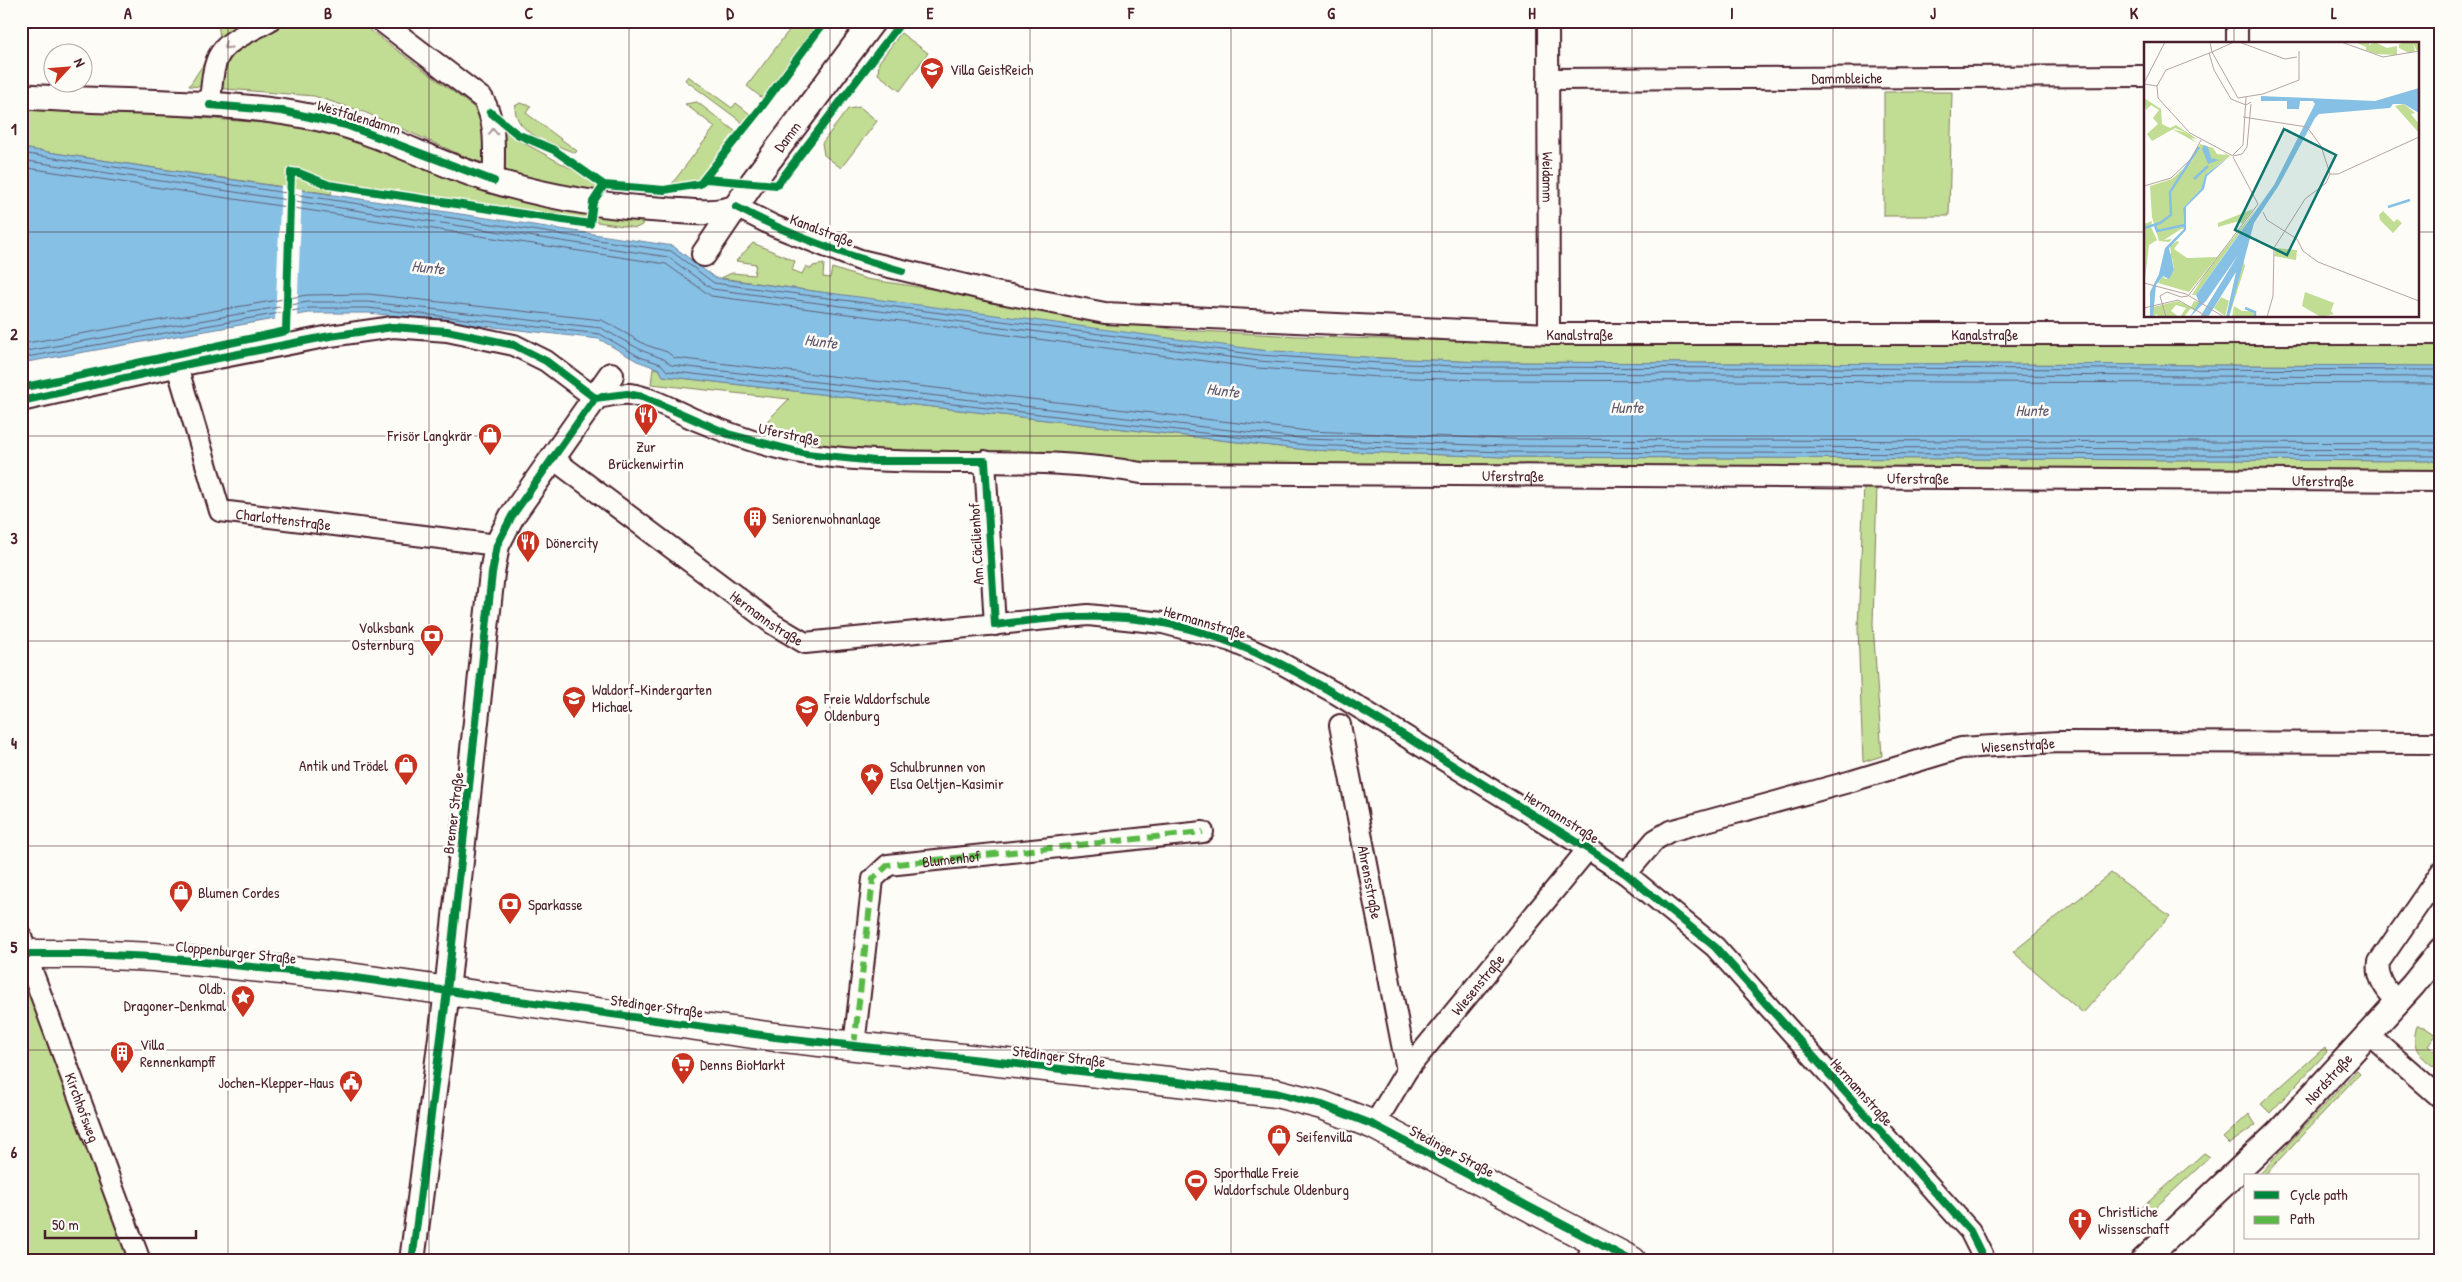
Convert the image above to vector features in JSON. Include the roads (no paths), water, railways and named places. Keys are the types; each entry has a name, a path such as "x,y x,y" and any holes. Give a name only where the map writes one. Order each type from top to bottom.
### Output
{"main road":[{"name":"Cloppenburger Straße","path":"23,948 154,957 349,977 447,991"},
{"name":"Stedinger Straße","path":"447,991 854,1046 1276,1093 1322,1105 1374,1125 1591,1251 1632,1261"}],"street":[{"path":"210,105 212,72 218,55 232,41 269,21"},
{"path":"381,21 484,99 490,112 494,131 494,181"},
{"name":"Damm","path":"704,254 736,207 874,21"},
{"name":"Weidamm","path":"1548,21 1550,334"},
{"path":"2237,21 2237,42"},
{"name":"Dammbleiche","path":"1548,79 2144,76"},
{"name":"Westfalendamm","path":"21,96 210,105 282,111 346,125 494,181 593,202 642,209 720,212 736,207"},
{"name":"Kanalstraße","path":"736,207 774,226 860,260 995,292 1105,313 1550,334 2441,334"},
{"path":"21,401 177,366 330,336 384,328 447,331 514,345 546,361 595,398"},
{"name":"Charlottenstraße","path":"177,366 220,512 498,545"},
{"name":"Bremer Straße","path":"412,1261 447,991 492,573 498,545 512,516 611,375"},
{"name":"Uferstraße","path":"595,398 627,394 643,398 728,434 806,454 860,460 986,461 1107,467 1141,473 2441,481"},
{"name":"Hermannstraße","path":"552,458 773,624 805,643 1088,615 1163,623 1231,641 1279,662 1337,694 1626,874 1715,947 1970,1231 1985,1261"},
{"name":"Am Cäcilienhof","path":"986,461 995,625"},
{"name":"Ahrensstraße","path":"1340,725 1407,1070"},
{"name":"Wiesenstraße","path":"1626,874 1654,840 1670,831 1852,781 1961,748 2058,742 2441,743"},
{"name":"Blumenhof","path":"854,1046 873,879 888,865 1203,832"},
{"name":"Wiesenstraße","path":"1374,1125 1407,1070 1588,849"},
{"path":"2398,1002 2389,994 2379,976 2379,962 2441,872"},
{"name":"Kirchhofsweg","path":"23,948 140,1261"},
{"name":"Nordstraße","path":"2143,1261 2279,1132 2398,1002 2441,950"},
{"path":"2368,1034 2441,1098"}],"water":[{"name":"Hunte","path":"21,148 673,246 715,278 1260,350 1380,358 1482,362 2441,366 2441,461 1504,457 1307,450 663,376 659,369 637,361 599,339 369,313 309,313 21,363"}],"place":[{"name":"Villa GeistReich","path":"932,90"},
{"name":"Zur Brückenwirtin","path":"646,436"},
{"name":"Frisör Langkrär","path":"490,456"},
{"name":"Seniorenwohnanlage","path":"755,539"},
{"name":"Dönercity","path":"528,563"},
{"name":"Volksbank Osternburg","path":"432,657"},
{"name":"Waldorf-Kindergarten Michael","path":"574,719"},
{"name":"Freie Waldorfschule Oldenburg","path":"807,728"},
{"name":"Antik und Trödel","path":"406,786"},
{"name":"Schulbrunnen von Elsa Oeltjen-Kasimir","path":"872,796"},
{"name":"Blumen Cordes","path":"181,913"},
{"name":"Sparkasse","path":"510,925"},
{"name":"Oldb. Dragoner-Denkmal","path":"243,1018"},
{"name":"Villa Rennenkampff","path":"122,1074"},
{"name":"Denns BioMarkt","path":"683,1085"},
{"name":"Jochen-Klepper-Haus","path":"351,1103"},
{"name":"Seifenvilla","path":"1279,1157"},
{"name":"Sporthalle Freie Waldorfschule Oldenburg","path":"1196,1202"},
{"name":"Christliche Wissenschaft","path":"2080,1241"}]}
